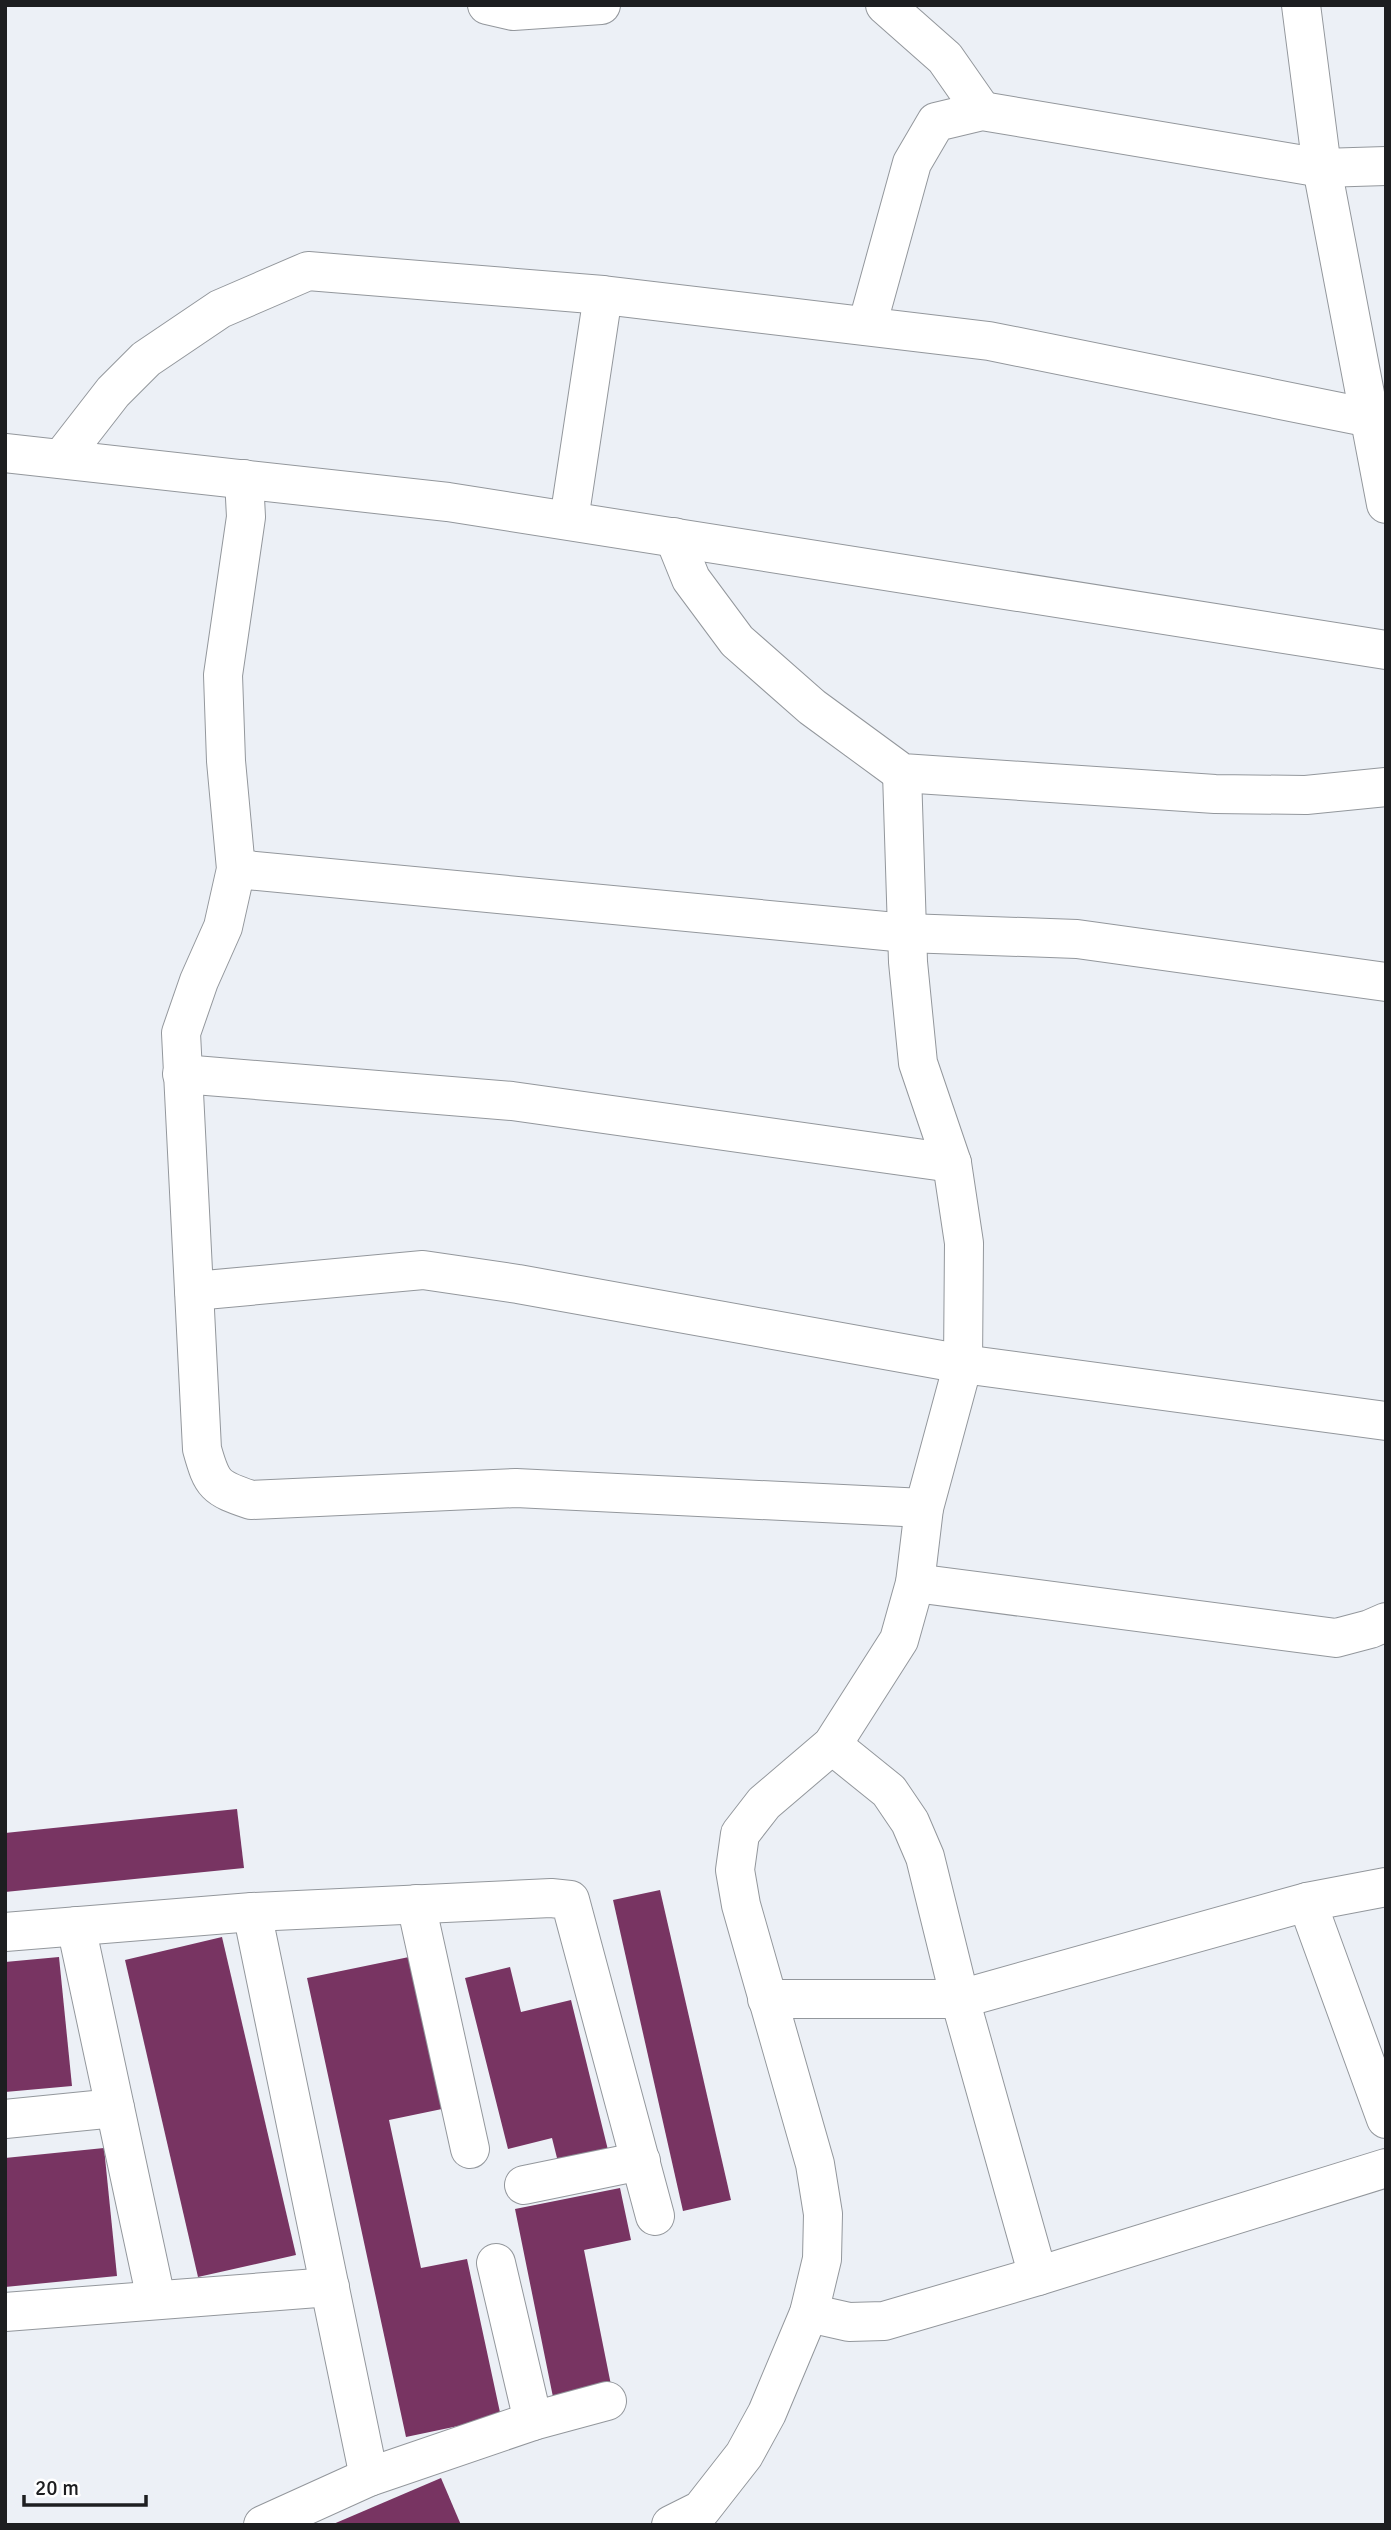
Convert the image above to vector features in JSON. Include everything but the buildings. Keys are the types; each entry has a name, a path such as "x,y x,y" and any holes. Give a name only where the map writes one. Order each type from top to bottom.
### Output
{"street":[{"path":"488,5 513,11 601,5"},
{"path":"885,5 945,58 982,111"},
{"path":"1301,5 1322,168 1371,346 1370,418 1386,504"},
{"path":"867,326 912,163 936,122 982,111 1322,168 1386,166"},
{"path":"61,459 113,392 146,359 220,309 308,271 603,295 989,341 1370,418"},
{"path":"569,520 603,295"},
{"path":"5,453 448,502 1386,650"},
{"path":"244,479 246,517 223,675 226,761 236,869 223,927 199,981 181,1033 202,1449 210,1477 225,1491 251,1500 516,1488 924,1508"},
{"path":"674,537 691,579 737,640 812,708 902,774 1215,794 1306,795 1386,787"},
{"path":"671,2525 701,2510 744,2455 767,2413 809,2313 822,2259 823,2214 815,2164 741,1905 735,1870 740,1834 764,1803 832,1745 899,1640 915,1583 924,1508 963,1364 964,1243 952,1163 918,1063 906,933 902,774"},
{"path":"236,869 906,933 1077,939 1386,982"},
{"path":"182,1074 512,1101 952,1163"},
{"path":"194,1291 423,1270 518,1284 963,1364 1386,1421"},
{"path":"915,1583 1336,1637 1370,1629 1386,1622"},
{"path":"832,1745 889,1791 910,1822 925,1857 960,1999 1038,2276"},
{"path":"767,1999 960,1999 1307,1902 1386,1887"},
{"path":"5,1931 252,1912 551,1898 570,1900 655,2216"},
{"path":"1307,1902 1386,2119"},
{"path":"416,1905 470,2149"},
{"path":"252,1912 369,2477"},
{"path":"76,1926 156,2298"},
{"path":"5,2119 115,2108"},
{"path":"524,2185 641,2161"},
{"path":"809,2313 849,2322 884,2321 1386,2168"},
{"path":"496,2263 533,2421"},
{"path":"5,2312 156,2298 330,2287"},
{"path":"263,2525 369,2477 533,2421 607,2400"}]}
